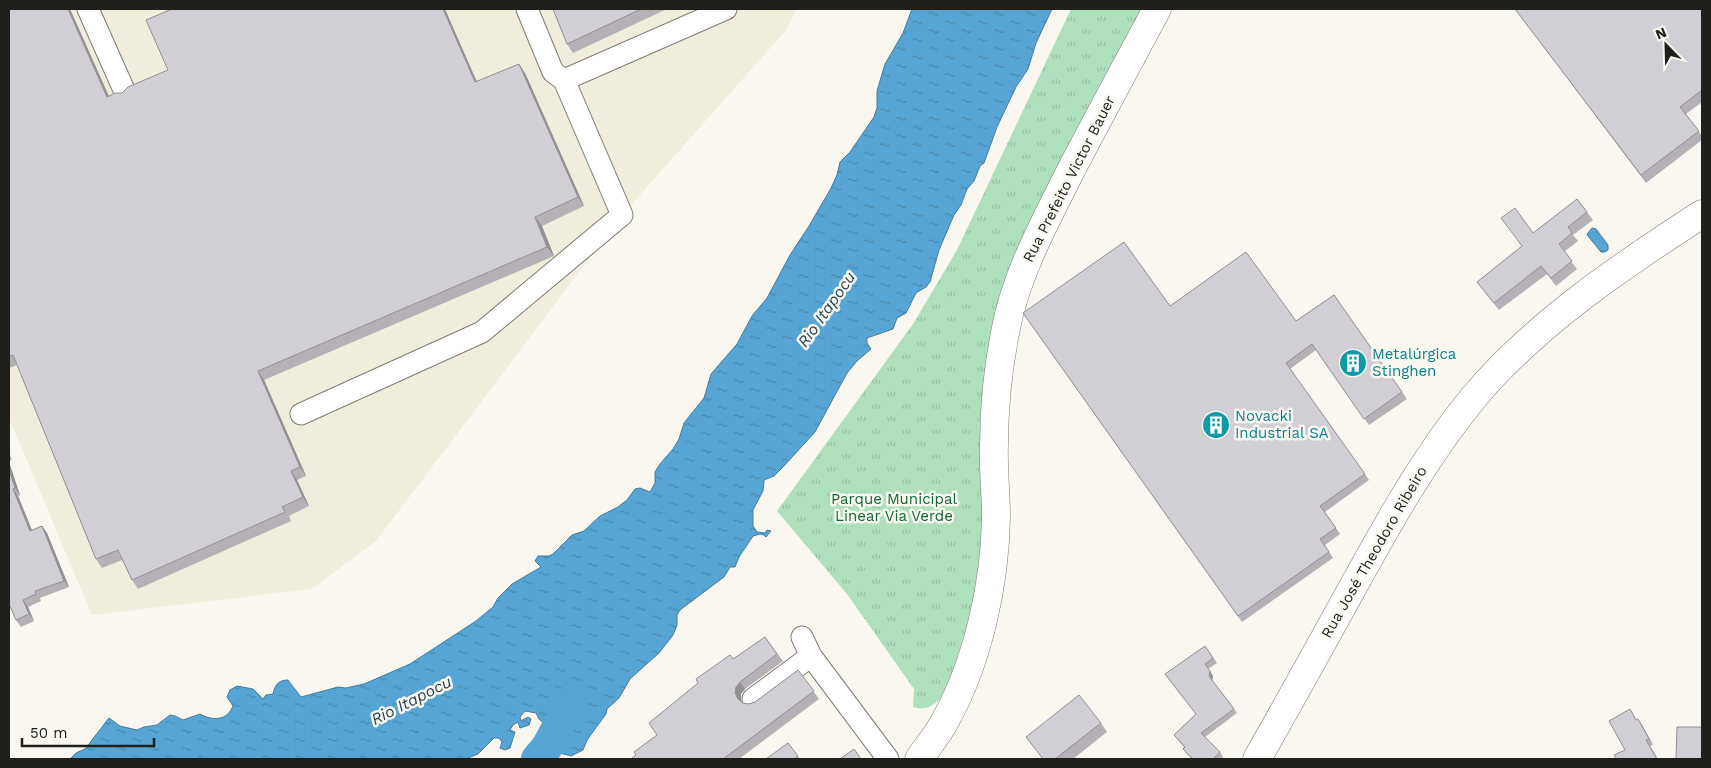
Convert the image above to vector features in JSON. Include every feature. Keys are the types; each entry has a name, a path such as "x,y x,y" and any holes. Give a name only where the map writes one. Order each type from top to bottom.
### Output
{"main road":[{"name":"Rua Prefeito Victor Bauer","path":"929,754 967,674 984,618 993,564 996,518 994,445 997,383 1005,331 1015,293 1027,260 1048,216 1157,9"},
{"name":"Rua José Theodoro Ribeiro","path":"1257,759 1394,512 1427,460 1474,397 1521,348 1577,302 1639,255 1702,214"}],"street":[{"path":"88,9 124,90"},
{"path":"301,414 482,332 622,215 564,80 553,72 526,9"},
{"path":"564,80 726,9"},
{"path":"802,637 811,656 888,759"},
{"path":"753,699 811,656"}],"shaded area":[{"path":"9,9 796,9 787,29 622,215 376,541 311,589 92,615 9,418"}],"green space":[{"name":"Parque Municipal Linear Via Verde","path":"1071,9 1145,9 1020,249 982,561 972,613 945,694 927,708 913,707 914,689 847,594 777,511 913,324 957,250"}],"water":[{"path":"912,9 1052,9 1036,43 1028,69 1016,87 997,127 984,163 980,166 974,181 967,189 961,205 954,215 939,250 930,282 916,293 906,313 897,318 893,329 867,338 867,343 871,349 847,373 815,432 774,476 764,480 763,491 753,510 753,526 757,532 765,533 767,530 771,531 766,537 760,534 753,536 739,557 735,567 730,567 724,577 680,610 677,615 677,625 673,635 659,653 630,679 619,698 607,709 606,714 587,740 583,750 571,756 556,752 550,729 539,719 536,713 525,711 520,717 521,721 528,717 531,719 529,725 520,728 518,722 513,725 510,730 515,732 510,748 505,750 500,748 502,742 499,738 494,738 478,754 466,759 70,759 76,753 85,749 109,718 120,726 137,730 157,725 170,715 183,720 200,714 210,718 219,718 227,715 233,706 227,697 230,690 237,686 253,689 263,699 266,695 273,694 279,682 288,680 301,697 338,687 346,688 364,684 410,664 476,621 493,607 498,598 512,584 541,567 535,561 538,556 553,554 572,535 584,531 600,516 627,500 635,489 640,488 650,492 655,483 655,472 679,439 684,423 704,398 711,374 737,344 752,316 767,298 790,255 830,190 837,175 840,162 850,152 874,117 877,108 877,91 885,64 903,33"},
{"path":"1592,228 1596,229 1608,245 1608,250 1605,252 1601,252 1588,236 1587,234"}],"building":[{"path":"9,9 68,9 107,97 115,93 122,93 128,87 168,70 146,20 172,9 443,9 475,82 519,64 578,197 535,217 547,247 258,371 300,467 291,471 303,497 282,507 285,512 132,580 118,550 96,559 13,355 9,356"},
{"path":"553,9 641,9 567,44"},
{"path":"1515,9 1702,9 1702,90 1680,107 1699,131 1641,175"},
{"path":"1577,199 1587,212 1568,227 1572,233 1559,244 1572,261 1551,278 1541,266 1494,303 1477,282 1522,246 1501,218 1515,208 1533,233"},
{"name":"Novacki Industrial SA","path":"1124,242 1170,306 1246,252 1296,321 1334,295 1402,392 1364,419 1312,344 1286,363 1365,474 1320,506 1336,528 1320,539 1329,552 1238,616 1023,313"},
{"path":"9,470 15,488 13,489 30,531 42,526 64,581 35,591 36,594 23,600 29,614 16,620 9,604"},
{"path":"765,637 777,654 740,682 736,687 735,693 738,699 743,703 755,702 798,670 814,691 723,759 631,759 636,755 634,752 657,735 649,723 698,683 696,679 730,655 733,659"},
{"path":"1205,646 1213,658 1205,664 1210,671 1209,676 1234,709 1201,733 1220,752 1213,759 1193,759 1183,749 1185,747 1174,735 1196,714 1165,674"},
{"path":"1079,695 1101,723 1055,759 1043,759 1026,737"},
{"path":"1630,709 1649,739 1646,740 1657,759 1616,759 1614,755 1625,750 1609,721"},
{"path":"1677,727 1702,727 1702,759 1676,759"},
{"path":"788,743 798,756 794,759 766,759"},
{"path":"854,749 861,759 840,759"}],"waterway":[{"name":"Rio Itapocu","path":"537,759 547,747 573,699"}],"place":[{"name":"Metalúrgica Stinghen","path":"1353,363"},
{"name":"Novacki Industrial SA","path":"1216,425"}]}
